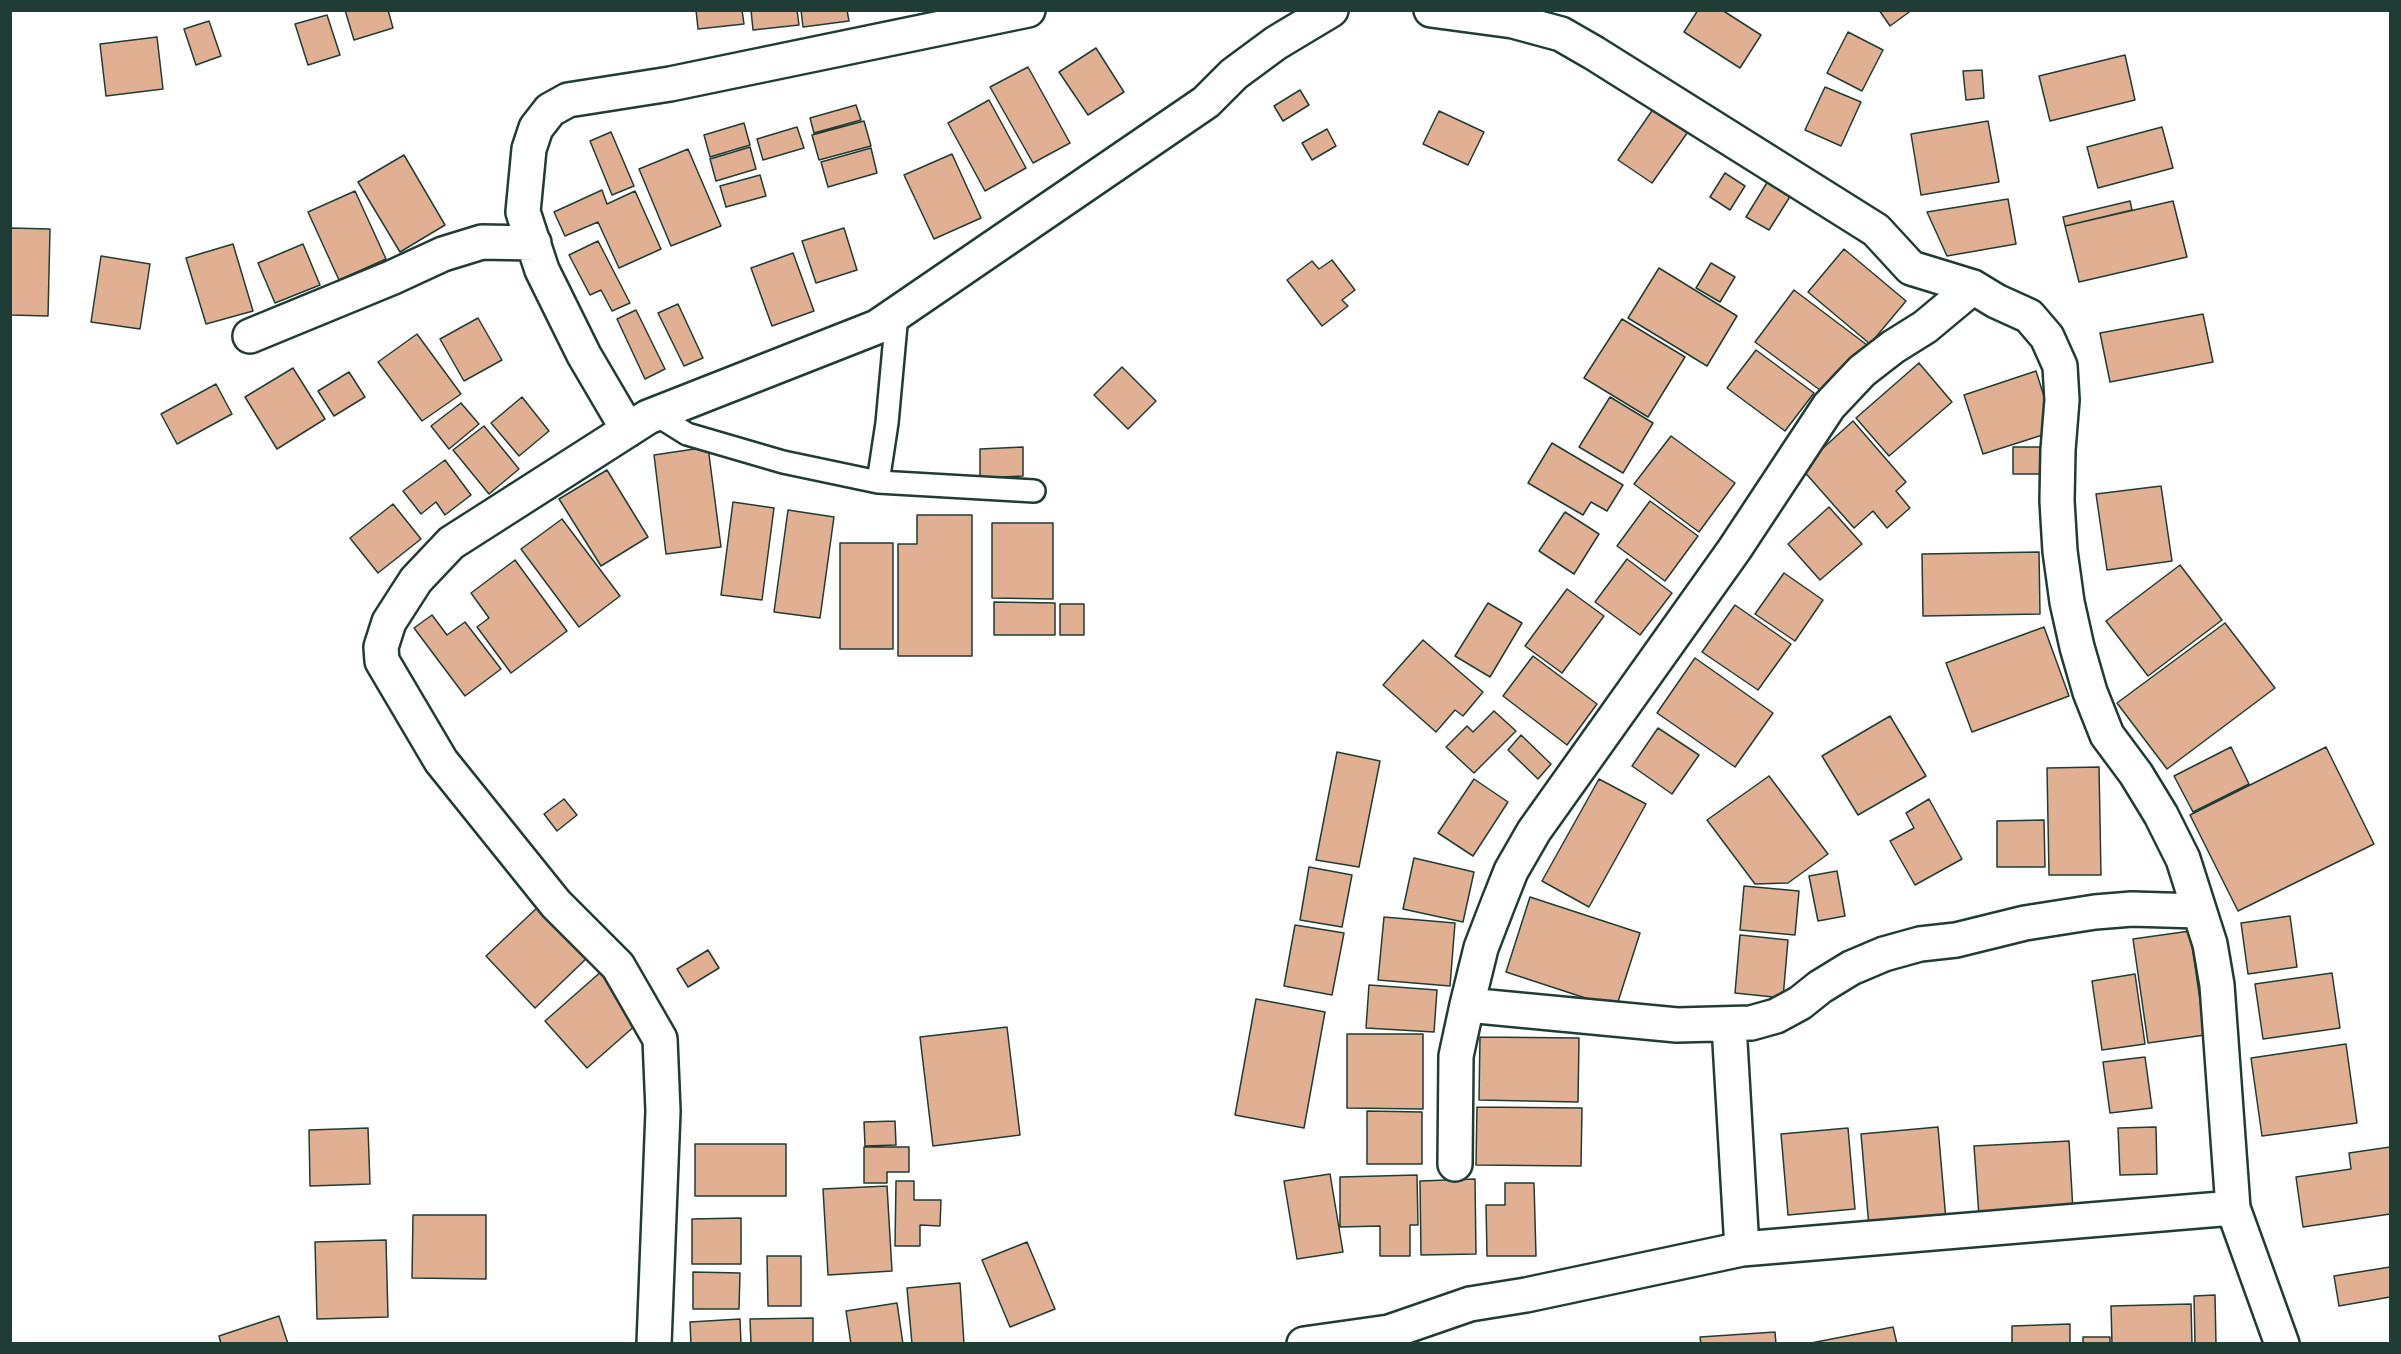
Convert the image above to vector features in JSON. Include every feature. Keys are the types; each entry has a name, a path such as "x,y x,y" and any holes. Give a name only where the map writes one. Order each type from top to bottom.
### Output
{"street":[{"path":"641,422 584,355 542,270 523,212 529,149 536,128 550,110 568,100 670,84 1028,10"},
{"path":"654,1344 663,1111 660,1039 618,966 556,904 441,761 382,661 381,647 389,622 416,580 451,543 641,422 877,327 1206,102 1234,74 1276,43 1331,10"},
{"path":"1431,10 1513,21 1561,34 1594,52 1876,230 1911,268 1973,287 1996,301 2030,316 2047,337 2060,366 2062,400 2057,501 2060,551 2067,602 2077,647 2090,692 2107,735 2136,774 2161,815 2183,859 2210,944 2217,985 2233,1208 2282,1344"},
{"path":"250,336 443,254 482,242 534,243"},
{"path":"1455,1164 1456,1056 1467,1005 1481,948 1496,909 1511,871 1534,831 1734,550 1829,406 1862,371 1893,347 1925,327 1973,287"},
{"path":"1467,1005 1677,1025 1751,1023 1776,1016 1800,1003 1820,987 1851,968 1884,954 1920,944 1956,940 2025,923 2095,912 2132,909 2198,911"},
{"path":"1729,1025 1742,1249"},
{"path":"1304,1344 1389,1332 1470,1304 1526,1295 1742,1249 2233,1208"}],"lane":[{"path":"878,482 897,314"},
{"path":"641,422 783,462 878,482 1034,491"}],"building":[{"path":"345,10 388,10 393,28 354,40"},
{"path":"696,10 742,10 744,24 698,29"},
{"path":"751,10 797,10 799,25 753,30"},
{"path":"801,10 847,10 849,21 803,27"},
{"path":"1698,10 1722,10 1761,35 1740,68 1684,32"},
{"path":"1879,10 1912,10 1890,26"},
{"path":"327,15 340,55 308,65 295,24"},
{"path":"209,21 221,56 196,65 184,29"},
{"path":"1848,32 1883,50 1862,91 1827,73"},
{"path":"157,37 163,89 106,96 100,44"},
{"path":"1096,48 1124,92 1088,115 1059,72"},
{"path":"2125,55 2135,100 2050,121 2039,76"},
{"path":"1028,67 1070,143 1033,163 990,87"},
{"path":"1982,70 1984,98 1966,100 1963,71"},
{"path":"1825,87 1861,102 1841,146 1805,130"},
{"path":"1300,90 1309,105 1283,121 1274,106"},
{"path":"989,100 1026,168 985,191 948,123"},
{"path":"856,105 861,120 814,133 810,118"},
{"path":"1656,105 1690,129 1652,183 1618,160"},
{"path":"1439,111 1484,132 1468,165 1423,144"},
{"path":"864,121 871,146 819,160 812,135"},
{"path":"1988,121 1999,182 1921,195 1911,134"},
{"path":"744,123 750,145 710,157 704,135"},
{"path":"797,127 804,148 763,160 757,139"},
{"path":"2162,127 2173,168 2098,188 2087,147"},
{"path":"1327,129 1336,146 1312,160 1302,143"},
{"path":"611,132 634,186 612,195 590,141"},
{"path":"750,147 756,169 716,181 710,159"},
{"path":"871,148 877,173 828,187 821,162"},
{"path":"688,149 721,226 671,246 639,169"},
{"path":"952,154 981,218 934,239 904,175"},
{"path":"404,155 445,225 400,252 358,182"},
{"path":"1725,173 1745,186 1730,210 1710,197"},
{"path":"760,175 766,196 726,207 720,186"},
{"path":"1768,181 1791,195 1769,230 1746,217"},
{"path":"602,190 607,204 635,191 661,249 619,268 598,222 565,236 554,212"},
{"path":"355,191 386,259 339,280 308,212"},
{"path":"2008,199 2016,244 1947,256 1927,212"},
{"path":"2130,201 2132,210 2065,226 2063,217"},
{"path":"2173,201 2187,257 2079,282 2065,226"},
{"path":"10,228 50,229 48,316 10,315"},
{"path":"844,228 857,270 816,283 802,241"},
{"path":"598,241 630,303 612,311 601,290 590,295 569,255"},
{"path":"233,244 253,311 206,324 186,258"},
{"path":"303,244 320,285 275,303 258,263"},
{"path":"1844,249 1906,301 1870,344 1808,292"},
{"path":"793,253 814,311 772,326 751,268"},
{"path":"101,256 150,264 140,329 91,322"},
{"path":"1332,260 1355,290 1342,300 1348,306 1322,326 1287,280 1312,261 1319,269"},
{"path":"1711,263 1735,277 1720,302 1696,288"},
{"path":"1659,268 1737,316 1707,366 1628,318"},
{"path":"1794,290 1867,345 1828,396 1755,342"},
{"path":"678,304 703,358 684,366 658,313"},
{"path":"636,310 665,369 645,379 617,319"},
{"path":"2203,314 2213,362 2110,382 2100,333"},
{"path":"478,318 502,360 464,381 440,339"},
{"path":"1622,319 1685,357 1648,417 1584,378"},
{"path":"417,334 461,394 422,421 378,362"},
{"path":"1756,350 1814,393 1785,431 1727,388"},
{"path":"1919,363 1952,402 1889,456 1856,418"},
{"path":"1122,367 1156,401 1128,429 1094,395"},
{"path":"293,368 325,419 277,449 245,397"},
{"path":"2036,371 2055,431 1983,454 1964,395"},
{"path":"349,372 365,397 334,416 318,391"},
{"path":"216,384 232,414 177,444 161,414"},
{"path":"522,397 549,431 519,456 491,423"},
{"path":"1610,397 1653,423 1623,473 1579,447"},
{"path":"461,403 479,424 449,449 431,426"},
{"path":"1853,421 1906,482 1896,491 1910,508 1887,528 1873,511 1854,528 1801,468"},
{"path":"484,426 519,469 489,494 453,450"},
{"path":"1671,436 1735,483 1699,532 1634,484"},
{"path":"1552,443 1623,485 1607,511 1591,502 1583,515 1528,483"},
{"path":"708,447 721,547 666,554 654,455"},
{"path":"1023,447 1023,476 980,478 980,449"},
{"path":"2013,447 2040,447 2040,474 2013,474"},
{"path":"445,460 471,495 445,515 436,502 421,514 403,491"},
{"path":"607,470 648,537 601,566 559,499"},
{"path":"2161,486 2172,561 2107,570 2096,494"},
{"path":"1650,501 1698,536 1665,581 1617,546"},
{"path":"733,502 774,508 762,600 721,595"},
{"path":"393,504 421,539 378,573 350,538"},
{"path":"1829,507 1862,544 1820,580 1788,544"},
{"path":"788,510 834,517 820,618 774,612"},
{"path":"1565,512 1599,534 1574,574 1539,551"},
{"path":"917,515 972,515 972,656 898,656 898,544 917,544"},
{"path":"562,519 620,596 579,627 521,549"},
{"path":"992,523 1053,523 1053,599 992,598"},
{"path":"840,543 893,543 893,649 840,649"},
{"path":"2039,552 2040,614 1923,616 1922,554"},
{"path":"1627,559 1672,593 1640,635 1595,602"},
{"path":"515,560 567,631 511,673 477,627 489,618 471,593"},
{"path":"2180,565 2222,620 2148,676 2106,621"},
{"path":"1784,573 1823,600 1795,641 1755,614"},
{"path":"1567,589 1604,616 1562,673 1525,646"},
{"path":"994,602 1055,603 1055,635 994,635"},
{"path":"1488,603 1522,623 1490,677 1455,656"},
{"path":"1060,604 1084,604 1084,635 1060,635"},
{"path":"1735,605 1791,644 1758,690 1702,652"},
{"path":"432,615 447,635 465,622 501,669 465,696 414,628"},
{"path":"2225,623 2275,688 2167,769 2117,703"},
{"path":"2044,627 2069,696 1972,732 1946,663"},
{"path":"1423,640 1483,692 1463,716 1455,710 1436,732 1383,685"},
{"path":"1533,656 1597,704 1567,745 1503,696"},
{"path":"1695,658 1773,713 1735,767 1657,713"},
{"path":"1494,711 1516,731 1474,773 1446,747 1467,726 1473,732"},
{"path":"1890,716 1926,776 1858,815 1822,756"},
{"path":"1658,728 1699,755 1672,794 1632,766"},
{"path":"1521,735 1551,764 1538,779 1508,750"},
{"path":"2231,747 2249,784 2193,812 2174,776"},
{"path":"2326,747 2374,844 2238,911 2190,815"},
{"path":"1337,752 1380,761 1359,867 1316,860"},
{"path":"2099,767 2101,875 2049,875 2047,768"},
{"path":"1769,776 1828,854 1788,883 1755,884 1707,820"},
{"path":"1474,779 1508,802 1473,856 1438,833"},
{"path":"1599,779 1646,804 1589,907 1542,881"},
{"path":"564,799 577,815 557,831 544,814"},
{"path":"1929,799 1962,859 1915,885 1890,841 1914,828 1906,813"},
{"path":"2044,820 2045,867 1997,867 1997,821"},
{"path":"1414,858 1474,872 1463,922 1403,909"},
{"path":"1309,867 1352,875 1342,927 1300,920"},
{"path":"1837,871 1845,916 1818,921 1809,876"},
{"path":"1744,886 1799,891 1795,935 1740,930"},
{"path":"1530,897 1640,933 1616,1008 1506,972"},
{"path":"539,906 589,956 535,1008 486,956"},
{"path":"2290,916 2297,967 2248,974 2241,923"},
{"path":"1384,917 1455,923 1450,986 1378,980"},
{"path":"1295,925 1344,933 1332,995 1284,986"},
{"path":"2190,931 2205,1035 2148,1043 2133,939"},
{"path":"1740,935 1788,940 1783,998 1735,993"},
{"path":"708,950 719,968 688,987 677,969"},
{"path":"603,970 645,1017 587,1068 545,1021"},
{"path":"2332,973 2340,1028 2263,1039 2255,984"},
{"path":"2135,974 2145,1044 2102,1050 2092,981"},
{"path":"1369,985 1437,990 1434,1032 1366,1028"},
{"path":"1256,999 1325,1012 1304,1128 1235,1115"},
{"path":"1007,1027 1020,1135 933,1146 920,1037"},
{"path":"1347,1034 1423,1034 1423,1109 1347,1108"},
{"path":"1480,1037 1579,1038 1578,1102 1479,1100"},
{"path":"2346,1044 2357,1123 2262,1136 2251,1058"},
{"path":"2145,1057 2152,1108 2110,1113 2103,1062"},
{"path":"1477,1107 1582,1108 1581,1166 1476,1165"},
{"path":"1367,1111 1422,1112 1422,1164 1367,1164"},
{"path":"895,1121 896,1145 865,1146 864,1122"},
{"path":"1938,1127 1946,1220 1869,1227 1861,1134"},
{"path":"2156,1127 2157,1174 2120,1175 2118,1128"},
{"path":"368,1128 370,1184 310,1186 309,1130"},
{"path":"1848,1128 1855,1209 1788,1215 1781,1134"},
{"path":"2069,1141 2073,1211 1979,1216 1974,1146"},
{"path":"695,1144 786,1144 786,1196 695,1196"},
{"path":"864,1147 909,1147 909,1172 887,1172 887,1183 864,1183"},
{"path":"2390,1147 2390,1214 2303,1227 2296,1177 2351,1169 2349,1153"},
{"path":"1330,1174 1343,1252 1297,1259 1284,1181"},
{"path":"1417,1175 1418,1225 1410,1225 1410,1256 1380,1256 1380,1226 1340,1227 1340,1177"},
{"path":"1475,1179 1476,1254 1421,1255 1420,1181"},
{"path":"896,1181 914,1181 914,1200 941,1200 940,1226 920,1225 920,1246 895,1246"},
{"path":"1505,1183 1534,1183 1536,1256 1487,1256 1486,1205 1505,1205"},
{"path":"887,1186 892,1271 828,1275 823,1189"},
{"path":"413,1215 486,1215 486,1279 412,1278"},
{"path":"741,1218 741,1264 692,1264 692,1219"},
{"path":"386,1240 388,1317 317,1319 315,1242"},
{"path":"1027,1242 1055,1309 1010,1327 982,1260"},
{"path":"767,1256 801,1256 801,1306 768,1306"},
{"path":"2390,1267 2390,1297 2339,1306 2334,1276"},
{"path":"693,1272 740,1273 739,1309 693,1309"},
{"path":"960,1283 964,1344 912,1344 907,1288"},
{"path":"2215,1295 2216,1344 2195,1344 2194,1296"},
{"path":"897,1303 903,1344 851,1344 846,1311"},
{"path":"2191,1304 2192,1344 2112,1344 2111,1306"},
{"path":"279,1316 288,1344 221,1344 219,1336"},
{"path":"813,1318 813,1344 751,1344 750,1319"},
{"path":"740,1319 741,1344 691,1344 690,1322"},
{"path":"2070,1324 2070,1344 2012,1344 2012,1326"},
{"path":"1893,1327 1897,1344 1811,1344 1811,1343"},
{"path":"1775,1332 1776,1344 1701,1344 1700,1337"},
{"path":"2083,1337 2110,1337 2110,1344 2083,1344"}]}
